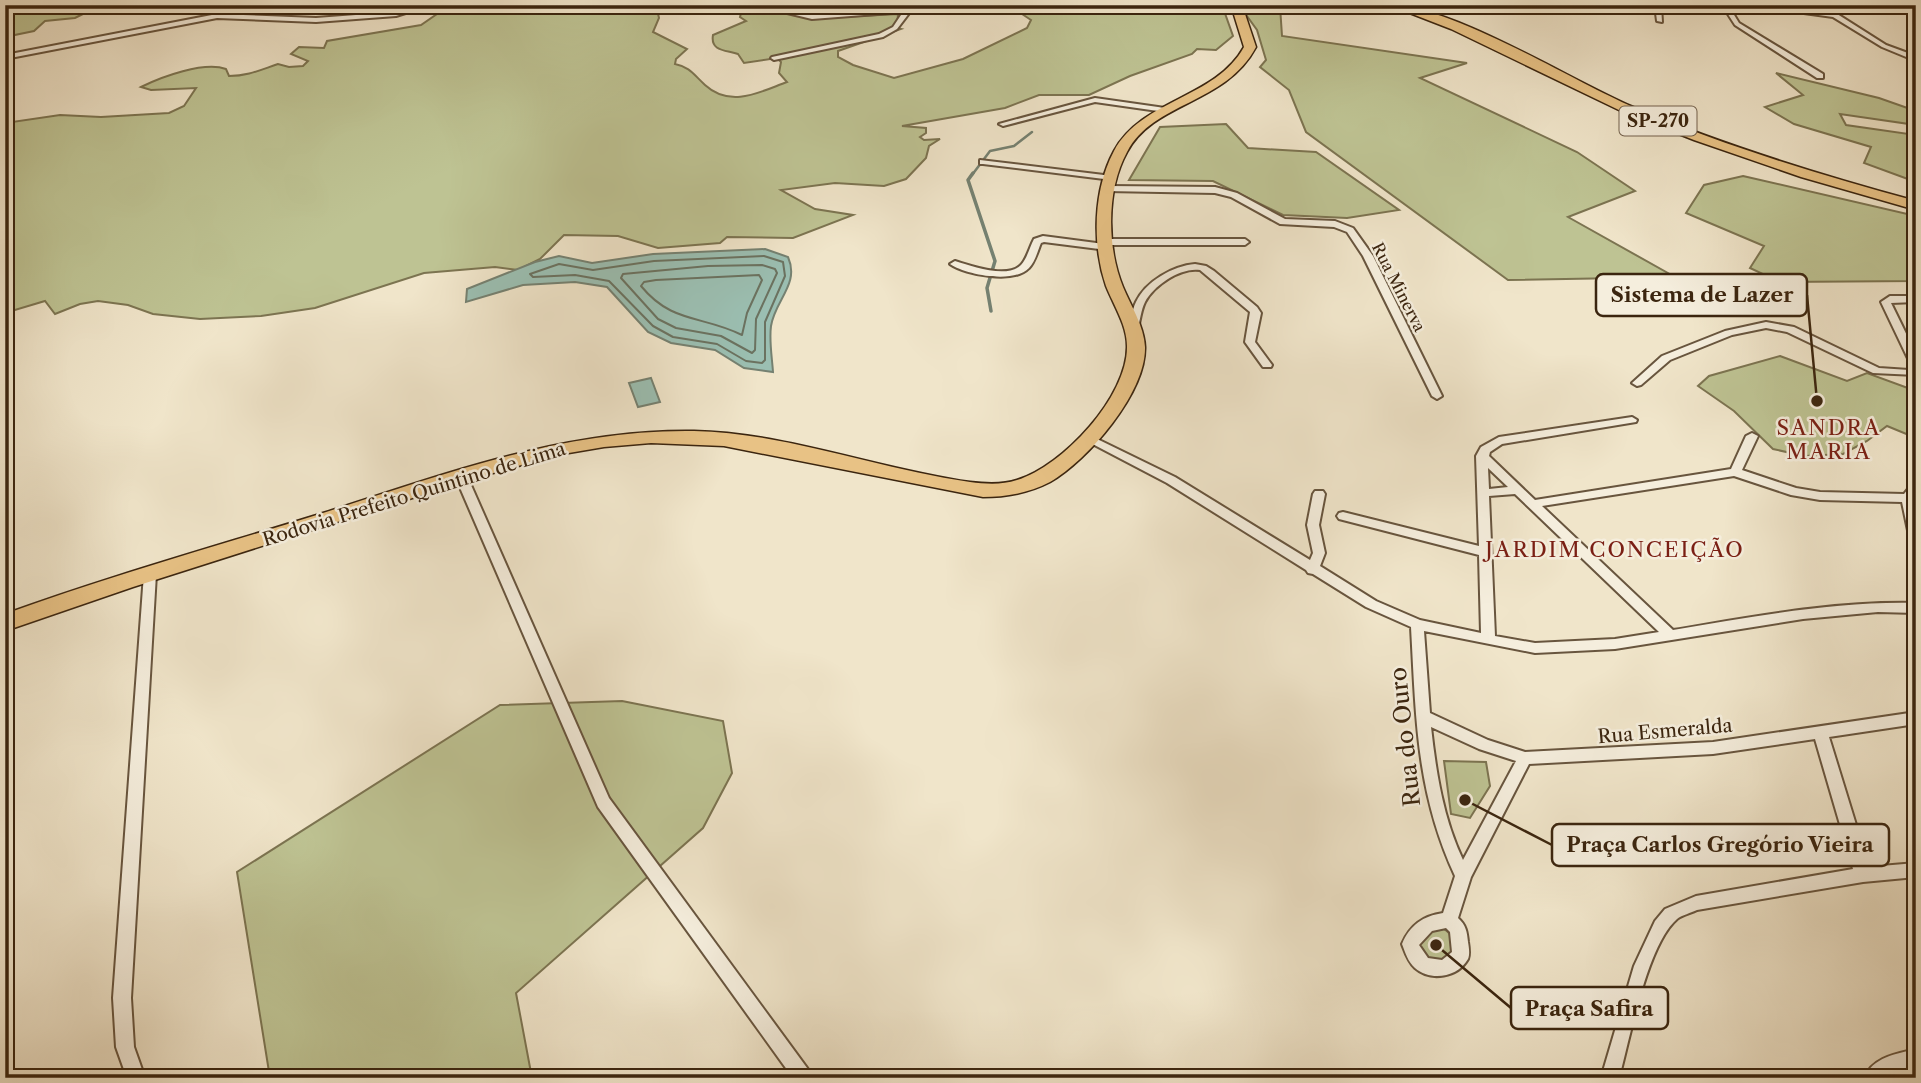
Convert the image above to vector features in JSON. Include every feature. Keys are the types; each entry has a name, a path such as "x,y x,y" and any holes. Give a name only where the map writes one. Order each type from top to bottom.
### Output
{"main road":[{"name":"Rodovia Prefeito Quintino de Lima","path":"5,623 150,574 461,476 565,448 649,437 700,438 773,449 939,484 987,490 1010,489 1033,483 1089,439 1122,391 1133,368 1136,348 1133,329 1112,281 1107,244 1110,183 1119,154 1134,132 1165,110 1224,80 1247,57 1250,47 1236,5"},
{"name":"SP-270","path":"1394,5 1413,7 1488,33 1630,103 1714,137 1813,171 1916,200"},
{"name":"SP-270","path":"1413,7 1662,123 1763,160 1916,206"}],"street":[{"path":"135,12 143,5"},
{"path":"5,57 209,17 248,15 316,20 396,14 429,5"},
{"path":"757,5 812,17 973,7 1055,9 1083,5"},
{"path":"1658,5 1660,21"},
{"path":"1725,5 1737,24 1820,76"},
{"path":"1748,5 1838,17"},
{"path":"1818,5 1884,46 1916,59"},
{"path":"774,58 881,36 895,28 908,10"},
{"path":"1003,124 1094,100 1165,110"},
{"path":"983,162 1110,183"},
{"name":"Rua Minerva","path":"1110,183 1214,190 1234,195 1283,222 1335,225 1350,230 1368,256 1437,396"},
{"path":"955,264 985,273 1005,274 1027,266 1040,239 1107,244 1245,242"},
{"path":"1133,329 1142,300 1152,290 1179,270 1201,268 1212,272 1229,291 1253,308 1256,313 1250,342 1267,365"},
{"path":"1637,383 1666,358 1729,333 1776,325 1877,371 1912,373 1916,367 1886,302 1890,299 1916,299"},
{"path":"1488,640 1482,456 1490,446 1499,441 1632,420"},
{"path":"1735,472 1752,436"},
{"path":"1089,439 1171,480 1312,570 1371,604 1417,624 1488,640 1535,648 1615,644 1803,614 1878,607 1916,608"},
{"path":"1482,456 1669,634"},
{"path":"1533,504 1735,472 1808,494 1907,498"},
{"path":"461,476 603,802 804,1078"},
{"path":"1907,498 1916,487"},
{"path":"1484,493 1518,490"},
{"path":"1312,570 1319,553 1313,525 1319,494"},
{"path":"1907,498 1916,540"},
{"path":"1343,516 1485,552"},
{"path":"136,1078 125,1047 122,998 150,574"},
{"name":"Rua do Ouro","path":"1417,624 1432,798 1448,850 1462,876"},
{"name":"Rua Esmeralda","path":"1424,717 1483,745 1525,758 1713,748 1916,718"},
{"path":"1821,734 1863,875"},
{"path":"1449,920 1462,876 1525,758"},
{"path":"1610,1078 1647,953 1657,931 1671,914 1696,903 1863,875 1916,870"},
{"path":"1873,1078 1886,1066 1916,1058"}],"green space":[{"path":"18,5 113,5 97,7 75,18 45,21 34,31 5,37 5,12"},
{"path":"450,5 656,5 659,18 653,32 687,49 676,59 675,64 688,69 715,92 736,97 787,82 779,73 781,62 777,58 744,63 738,54 714,45 713,35 746,21 740,17 741,13 753,5 810,5 816,11 811,15 823,18 898,14 897,28 901,29 838,51 838,57 853,65 894,78 963,59 1027,28 1031,20 1019,12 1018,5 1222,5 1233,36 1216,50 1197,49 1192,54 1130,76 1089,95 1039,95 1005,108 902,126 926,128 926,133 920,137 924,140 940,139 929,146 926,158 906,179 884,186 835,183 781,190 815,209 853,215 793,238 727,237 720,243 658,248 618,236 564,235 540,259 518,270 495,267 424,273 315,308 261,316 200,319 153,314 128,305 98,301 80,304 55,314 45,301 5,313 5,123 60,115 101,117 169,113 184,106 196,88 151,90 141,87 171,75 206,67 226,69 229,76 248,74 278,64 289,67 303,66 308,61 291,54 299,47 324,48 327,41 421,25"},
{"path":"1239,5 1284,5 1280,6 1282,36 1467,63 1420,78 1577,152 1635,191 1568,217 1675,277 1508,280 1306,132 1289,90 1260,67 1266,60 1257,30"},
{"path":"1776,73 1879,98 1916,111 1916,125 1840,114 1846,125 1916,135 1916,182 1864,163 1871,147 1794,124 1765,107 1803,95"},
{"path":"1226,124 1248,148 1316,152 1399,210 1347,218 1283,215 1213,181 1129,180 1160,127"},
{"path":"1743,176 1916,216 1916,281 1780,282 1750,268 1764,246 1686,213 1704,185"},
{"path":"1780,356 1847,381 1867,373 1916,391 1916,438 1887,426 1843,454 1804,456 1773,449 1734,411 1698,386 1709,376"},
{"path":"622,701 723,721 732,773 703,828 516,993 532,1078 270,1078 237,872 500,705"},
{"path":"1444,761 1486,762 1490,786 1470,818 1451,814"},
{"path":"1436,927 1448,932 1453,944 1448,956 1436,961 1424,956 1419,944 1424,932"}],"water":[{"path":"765,249 788,257 791,267 789,284 771,326 773,372 744,368 715,350 671,343 648,332 607,287 575,282 523,285 466,302 467,289 535,262 559,256 592,263 653,254"},
{"path":"651,378 660,402 638,407 629,383"}],"waterway":[{"path":"972,175 990,151 1014,146 1032,132"},
{"path":"973,173 968,180 995,261 987,288 991,311"}],"place":[{"name":"Sistema de Lazer","path":"1817,401"},
{"name":"Praça Carlos Gregório Vieira","path":"1465,800"},
{"name":"Praça Safira","path":"1436,945"}],"district":[{"name":"SANDRA MARIA","path":"1829,439"},
{"name":"JARDIM CONCEIÇÃO","path":"1615,549"}]}
